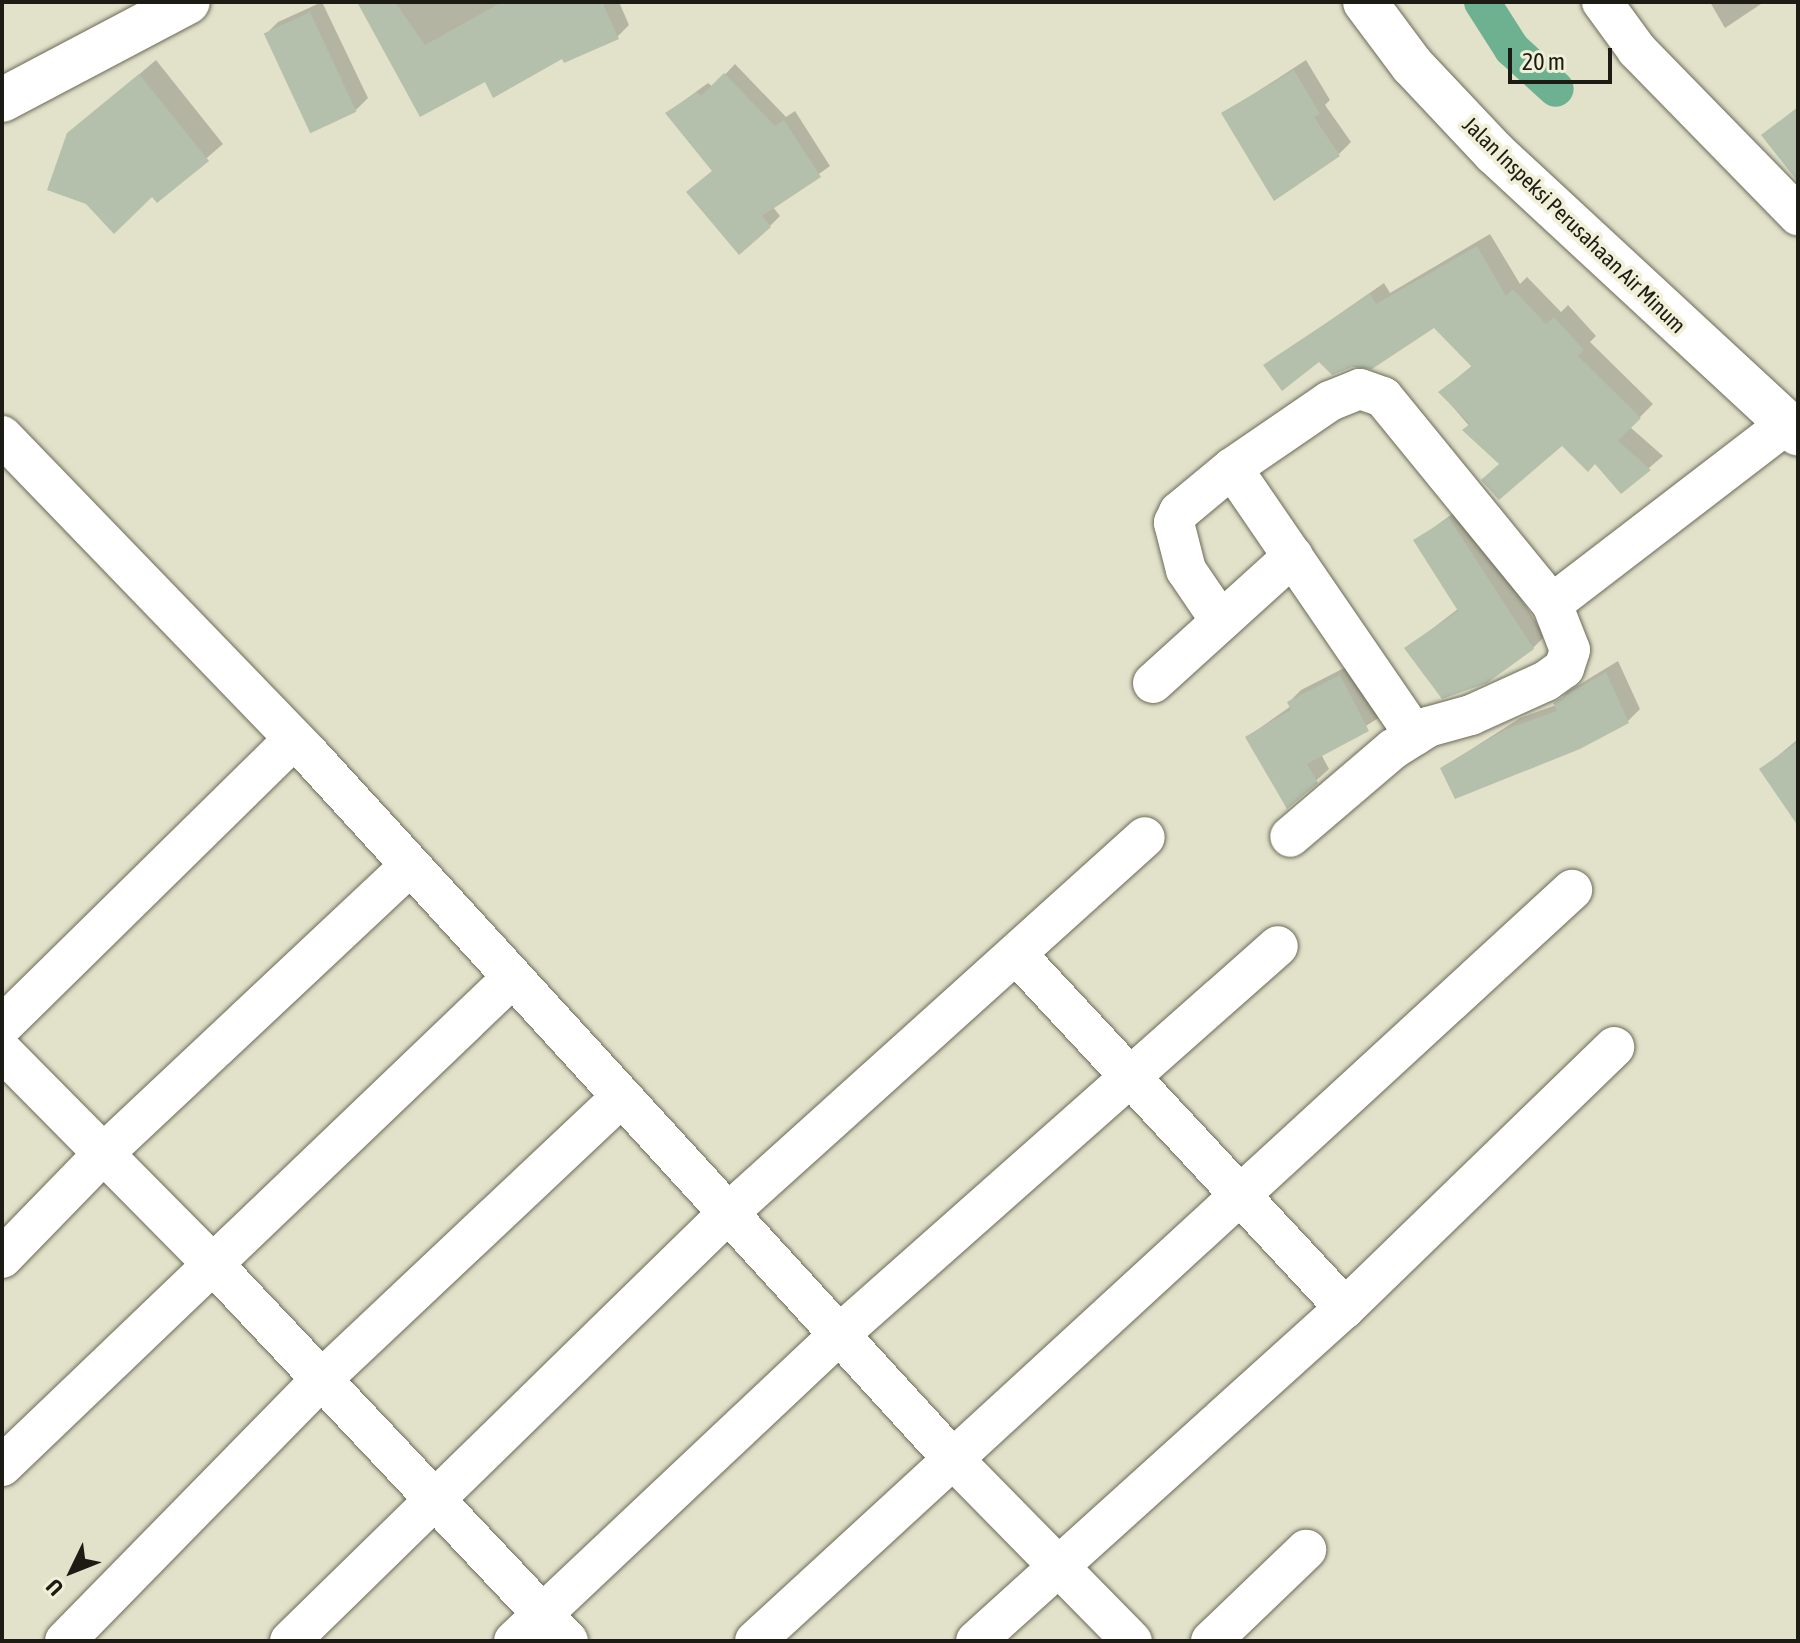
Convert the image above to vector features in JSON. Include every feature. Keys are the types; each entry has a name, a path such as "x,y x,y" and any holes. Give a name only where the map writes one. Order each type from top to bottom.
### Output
{"street":[{"path":"3,98 188,2"},
{"name":"Jalan Inspeksi Perusahaan Air Minum","path":"1365,2 1412,65 1495,153 1793,429"},
{"path":"1602,2 1637,50 1798,215"},
{"path":"1220,620 1186,570 1174,523 1179,512 1232,468 1330,401 1367,390 1383,397 1552,604 1570,650 1564,668 1483,710 1415,735 1290,837"},
{"path":"1552,604 1793,429"},
{"path":"2,436 294,739 728,1213 842,1332 953,1459 1055,1568 1132,1641"},
{"path":"1232,468 1415,735"},
{"path":"1153,683 1293,556"},
{"path":"2,1026 294,739"},
{"path":"290,1641 728,1213 1145,837"},
{"path":"2,1258 103,1154 410,866"},
{"path":"755,1641 1572,890"},
{"path":"514,1641 556,1627 842,1332 1278,946"},
{"path":"1017,955 1242,1193 1345,1308"},
{"path":"2,1466 512,978"},
{"path":"976,1641 1345,1308 1614,1047"},
{"path":"2,1051 212,1263 556,1627"},
{"path":"65,1641 321,1380 621,1097"},
{"path":"1211,1641 1306,1550"}],"building":[{"path":"357,2 395,2 425,45 502,2 602,2 619,39 564,63 562,59 493,98 485,82 420,117"},
{"path":"310,12 356,112 310,133 264,34"},
{"path":"1294,70 1320,114 1314,117 1340,156 1274,201 1221,113"},
{"path":"724,73 775,126 784,120 821,177 762,216 771,227 739,255 686,192 712,171 665,113 697,92 701,96"},
{"path":"139,74 209,161 157,203 152,197 114,234 86,204 47,190 67,133"},
{"path":"1798,107 1798,182 1761,135"},
{"path":"1477,246 1506,296 1513,289 1546,324 1554,317 1584,350 1578,356 1641,418 1618,441 1651,470 1621,494 1595,464 1588,472 1562,446 1499,500 1481,480 1499,464 1462,430 1470,424 1438,392 1472,367 1434,328 1372,369 1352,367 1332,375 1319,362 1282,391 1263,365 1370,294 1376,304"},
{"path":"1449,518 1534,649 1487,683 1442,699 1404,648 1458,611 1413,540"},
{"path":"1606,672 1629,723 1580,749 1455,799 1440,768 1506,729 1557,711 1553,703"},
{"path":"1340,675 1369,731 1307,764 1318,783 1287,809 1245,737 1291,710 1287,702"},
{"path":"1798,742 1798,826 1759,769"}],"waterway":[{"path":"1482,2 1512,49 1556,89"}]}
